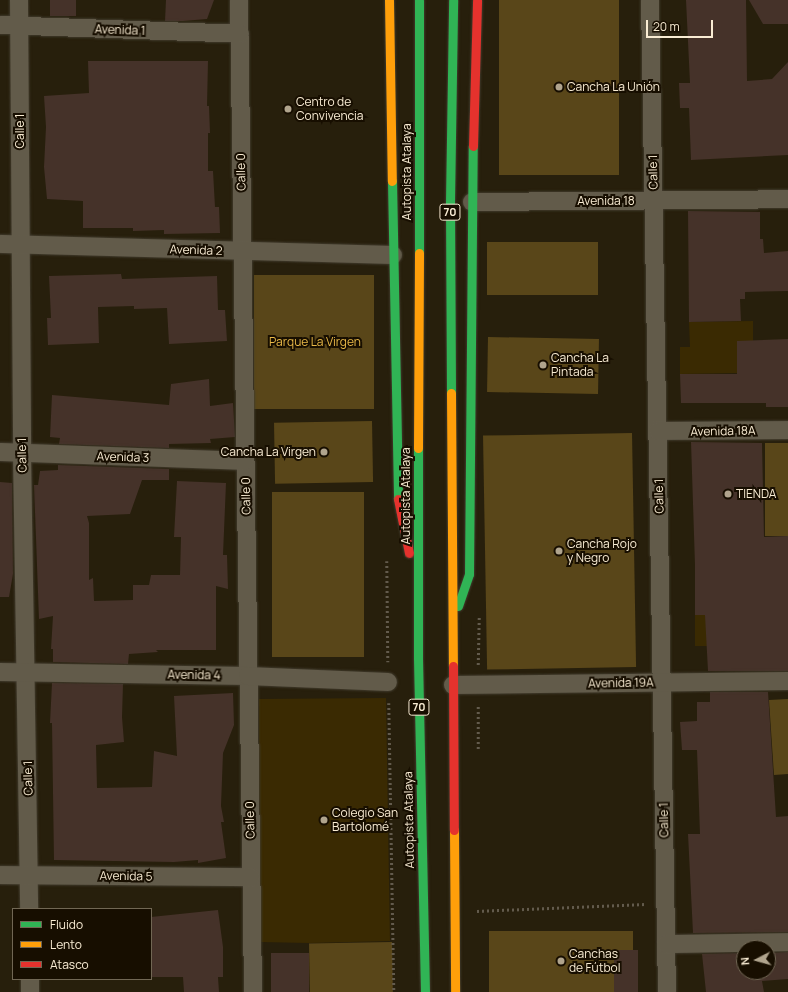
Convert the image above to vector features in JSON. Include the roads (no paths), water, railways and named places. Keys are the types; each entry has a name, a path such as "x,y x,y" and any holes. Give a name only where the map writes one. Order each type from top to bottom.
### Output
{"main road":[{"path":"389,0 397,496 418,606"},
{"name":"Autopista Atalaya","path":"419,0 418,606 425,992"},
{"name":"70","path":"453,0 450,202 456,992"},
{"path":"453,623 469,574 472,202 477,0"}],"street":[{"name":"Calle 1","path":"19,0 22,453 29,908"},
{"name":"Calle 0","path":"239,0 253,992"},
{"name":"Calle 1","path":"650,0 667,992"},
{"name":"Avenida 1","path":"0,25 240,34"},
{"name":"Avenida 18","path":"472,202 788,199"},
{"name":"Avenida 2","path":"0,244 393,254"},
{"name":"Avenida 18A","path":"658,431 788,430"},
{"name":"Avenida 3","path":"0,452 245,461"},
{"name":"Avenida 4","path":"0,672 248,676 388,682"},
{"name":"Avenida 19A","path":"453,685 788,682"},
{"name":"Avenida 5","path":"0,875 251,877"},
{"path":"666,944 788,942"},
{"path":"30,980 30,992"}],"place":[{"name":"Cancha La Unión","path":"559,87"},
{"name":"Centro de Convivencia","path":"288,109"},
{"name":"Cancha La Pintada","path":"543,365"},
{"name":"Cancha La Virgen","path":"324,452"},
{"name":"TIENDA","path":"728,494"},
{"name":"Cancha Rojo y Negro","path":"559,551"},
{"name":"Colegio San Bartolomé","path":"324,820"},
{"name":"Canchas de Fútbol","path":"561,961"}],"park label":[{"name":"Parque La Virgen","path":"315,342"}]}
